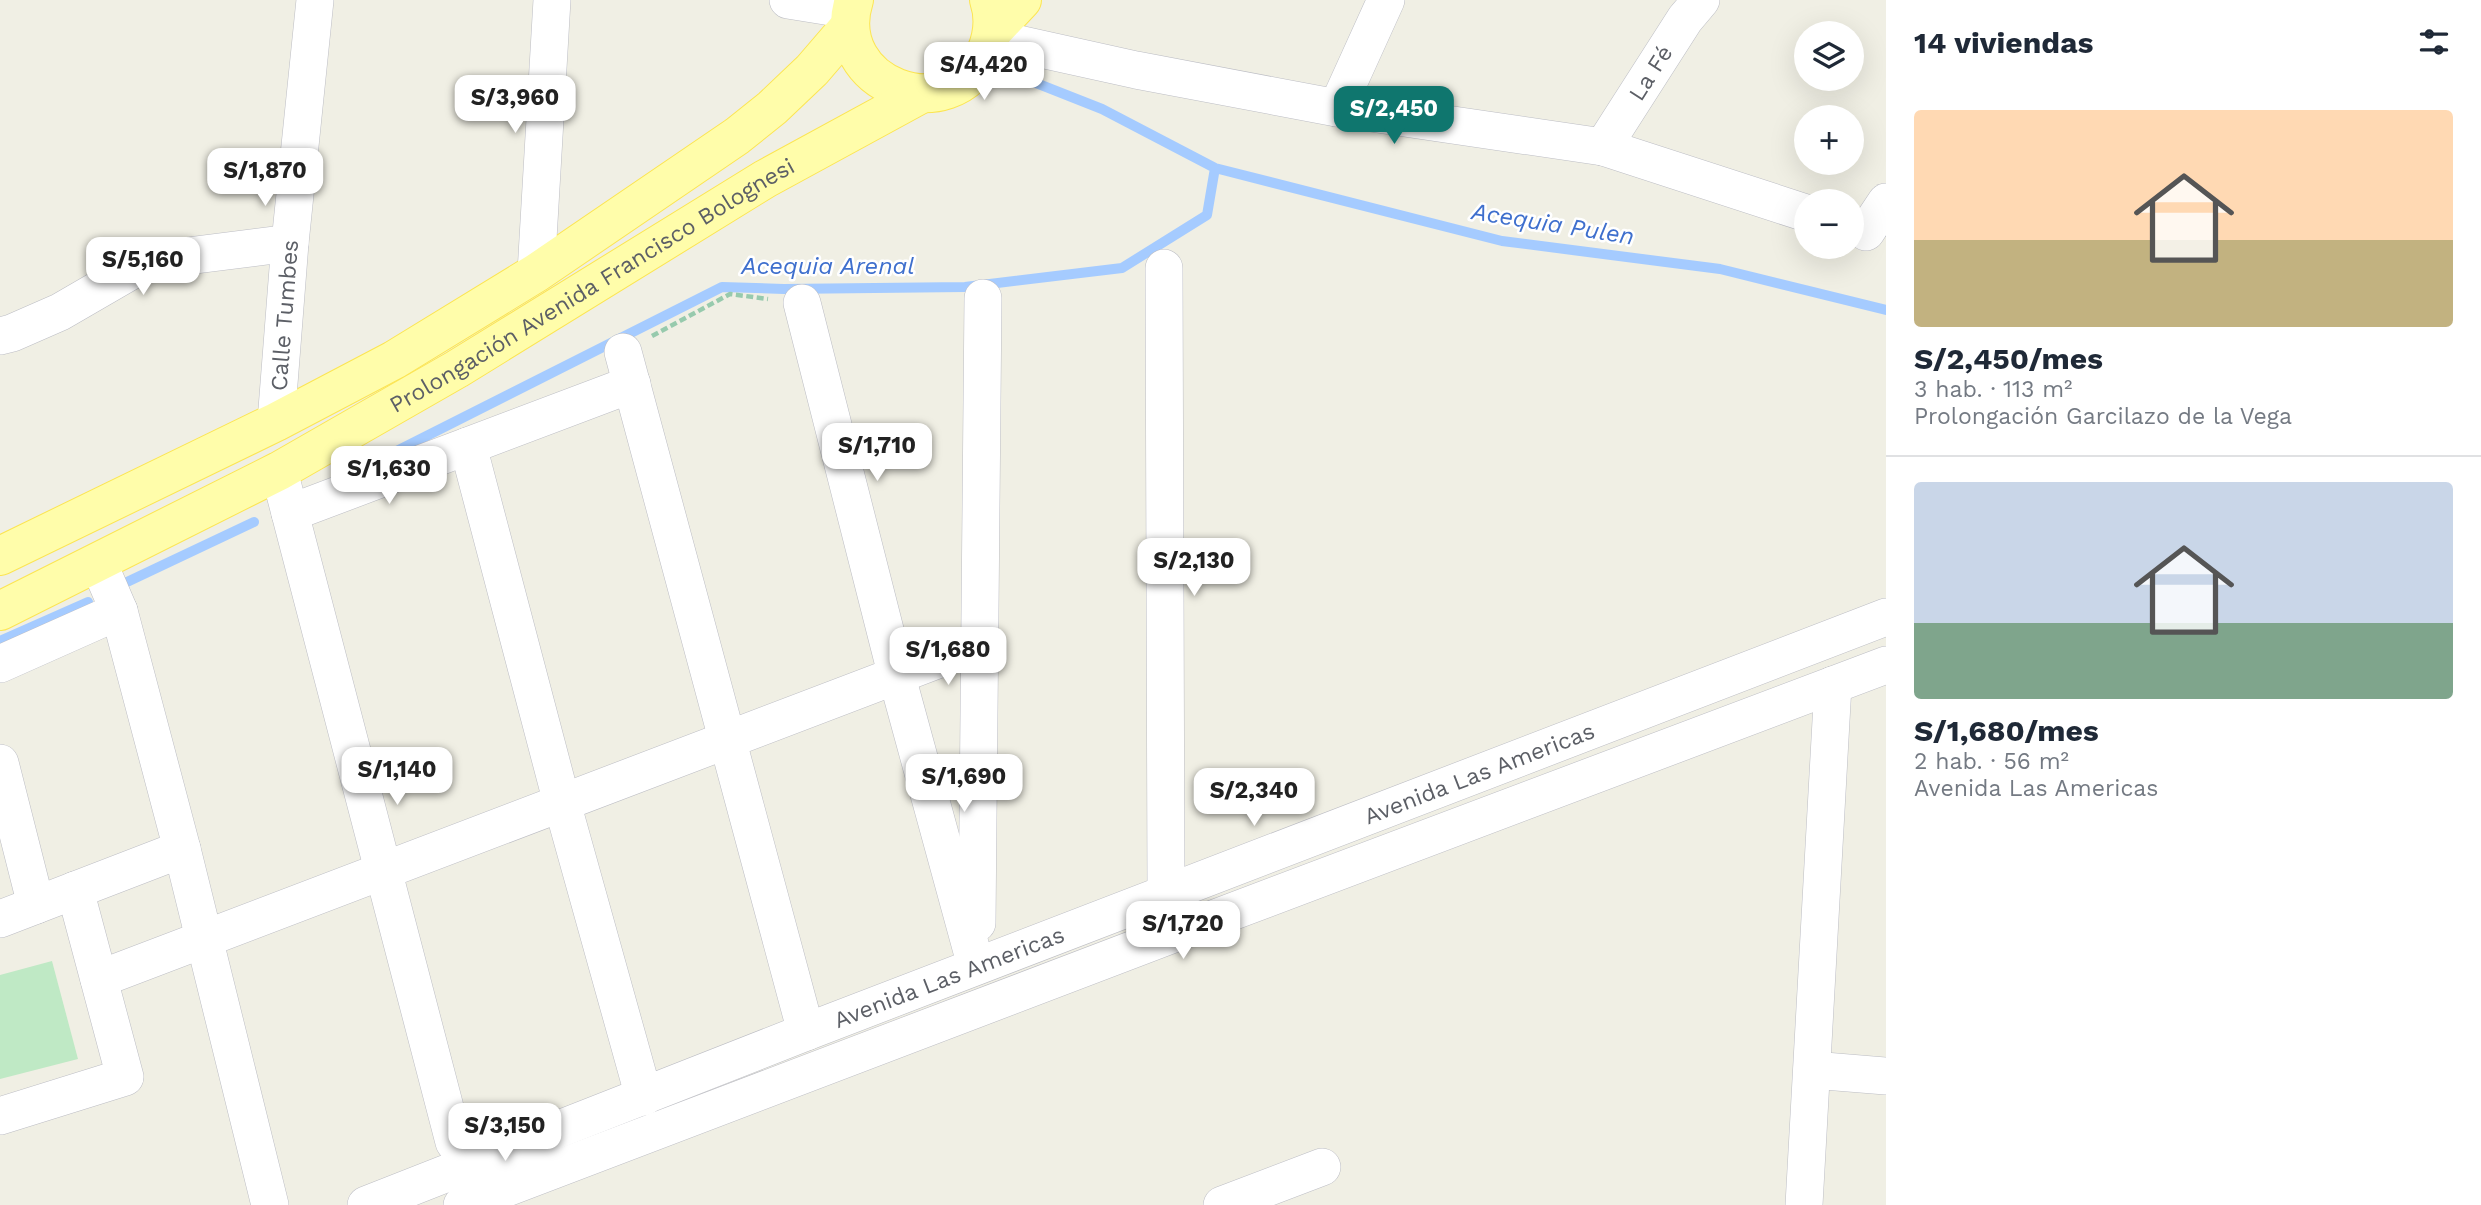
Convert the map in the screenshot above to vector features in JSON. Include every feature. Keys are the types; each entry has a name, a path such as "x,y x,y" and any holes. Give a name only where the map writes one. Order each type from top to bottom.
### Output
{"main road":[{"name":"Prolongación Avenida Francisco Bolognesi","path":"0,611 279,471 457,369 765,179 921,94 945,90 966,78 982,60 991,23 1022,0"},
{"name":"Prolongación Avenida Francisco Bolognesi","path":"0,556 276,422 394,360 536,272 737,136 772,108 812,71 851,13"},
{"path":"851,13 854,48 865,66 880,81 900,90 921,94"}],"street":[{"name":"Calle Tumbes","path":"276,422 290,243 315,0"},
{"path":"536,272 552,0"},
{"path":"788,0 851,13"},
{"path":"1337,108 1386,0"},
{"name":"La Fé","path":"1602,147 1685,19 1701,0"},
{"path":"991,23 1136,70 1337,108 1602,147 1794,209"},
{"path":"1868,233 1886,202"},
{"path":"0,336 60,312 148,261 290,243"},
{"path":"1164,268 1166,893 1174,933"},
{"path":"976,966 983,298"},
{"path":"802,303 897,677 976,966"},
{"path":"290,513 468,446 628,368 806,1032"},
{"path":"468,446 562,803 644,1097"},
{"path":"279,471 454,1142 471,1164 484,1201"},
{"path":"98,562 119,611 206,938 270,1205"},
{"path":"0,664 119,611"},
{"name":"Avenida Las Americas","path":"366,1205 976,966 1886,617"},
{"path":"99,979 979,644"},
{"name":"Avenida Las Americas","path":"484,1201 1174,933 1886,665"},
{"path":"1804,1205 1833,685"},
{"path":"0,763 36,905"},
{"path":"0,919 182,849"},
{"path":"0,1115 125,1077 75,890"},
{"path":"1812,1070 1886,1076"},
{"path":"1222,1205 1322,1167"}],"path":[{"path":"628,368 730,294 802,303"}],"green space":[{"path":"52,961 78,1059 0,1079 0,975"}],"waterway":[{"name":"Acequia Pulen","path":"1008,72 1102,109 1215,168 1502,241 1720,269 1886,310"},
{"name":"Acequia Arenal","path":"365,467 722,287 965,287 1122,268 1207,215 1215,168"},
{"name":"Acequia Arenal","path":"127,582 254,522"},
{"name":"Acequia Arenal","path":"0,641 88,602"}]}
